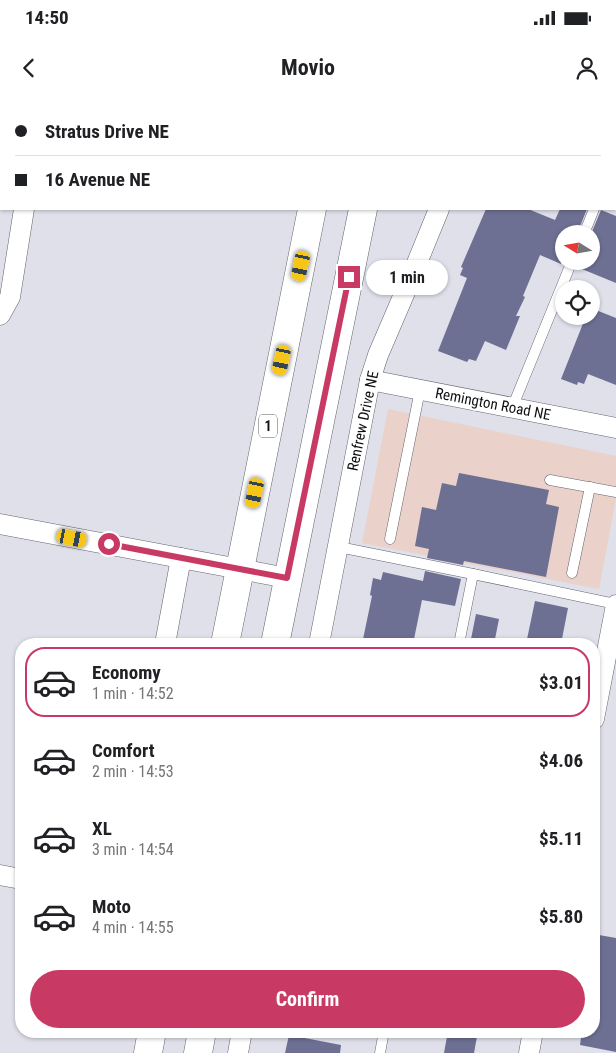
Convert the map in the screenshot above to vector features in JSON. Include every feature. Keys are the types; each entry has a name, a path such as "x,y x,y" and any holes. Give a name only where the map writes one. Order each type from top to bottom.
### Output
{"highway":[{"name":"1","path":"226,638 312,210"},
{"path":"276,638 362,210"},
{"path":"148,1053 151,1038"},
{"path":"198,1053 201,1038"}],"street":[{"path":"0,314 10,297 24,210"},
{"name":"Renfrew Drive NE","path":"320,638 370,380 378,355 439,210"},
{"name":"Remington Road NE","path":"370,380 616,428"},
{"path":"0,524 287,578"},
{"path":"165,638 181,558"},
{"path":"600,688 616,604"},
{"path":"0,875 15,878"},
{"path":"238,1053 241,1038"},
{"path":"529,1053 532,1038"}],"lane":[{"path":"588,225 594,210"},
{"path":"512,408 568,270"},
{"path":"390,539 420,390"},
{"path":"550,480 616,492"},
{"path":"572,573 590,487"},
{"path":"339,547 616,604"},
{"path":"460,638 473,574"},
{"path":"380,1053 383,1038"}],"shaded area":[{"path":"388,409 616,456 616,499 599,589 362,543"}],"building":[{"path":"486,210 530,210 555,220 560,210 587,210 581,225 555,225 555,261 540,255 523,296 525,297 516,316 520,316 506,350 485,341 476,361 469,359 467,362 438,351 467,278 460,275 463,268 461,267"},
{"path":"601,210 616,216 616,283 584,270 600,270 600,225 595,225"},
{"path":"600,312 616,318 616,385 588,374 584,384 578,382 577,385 561,379 582,325 600,325"},
{"path":"459,473 549,490 546,504 559,507 546,577 464,561 463,565 427,558 429,549 415,546 422,507 436,510 442,483 456,486"},
{"path":"425,571 461,579 455,606 422,600 414,638 363,638 372,596 370,595 373,578 381,580 383,572 423,581"},
{"path":"535,601 568,608 562,638 527,638"},
{"path":"476,614 499,619 495,638 471,638"},
{"path":"600,935 616,938 616,1052 580,1045 581,1038 600,1038"},
{"path":"288,1038 305,1038 341,1045 340,1053 285,1053"},
{"path":"447,1038 477,1038 474,1053 444,1053"}],"route":[{"path":"109,544 287,578 349,277"}]}
